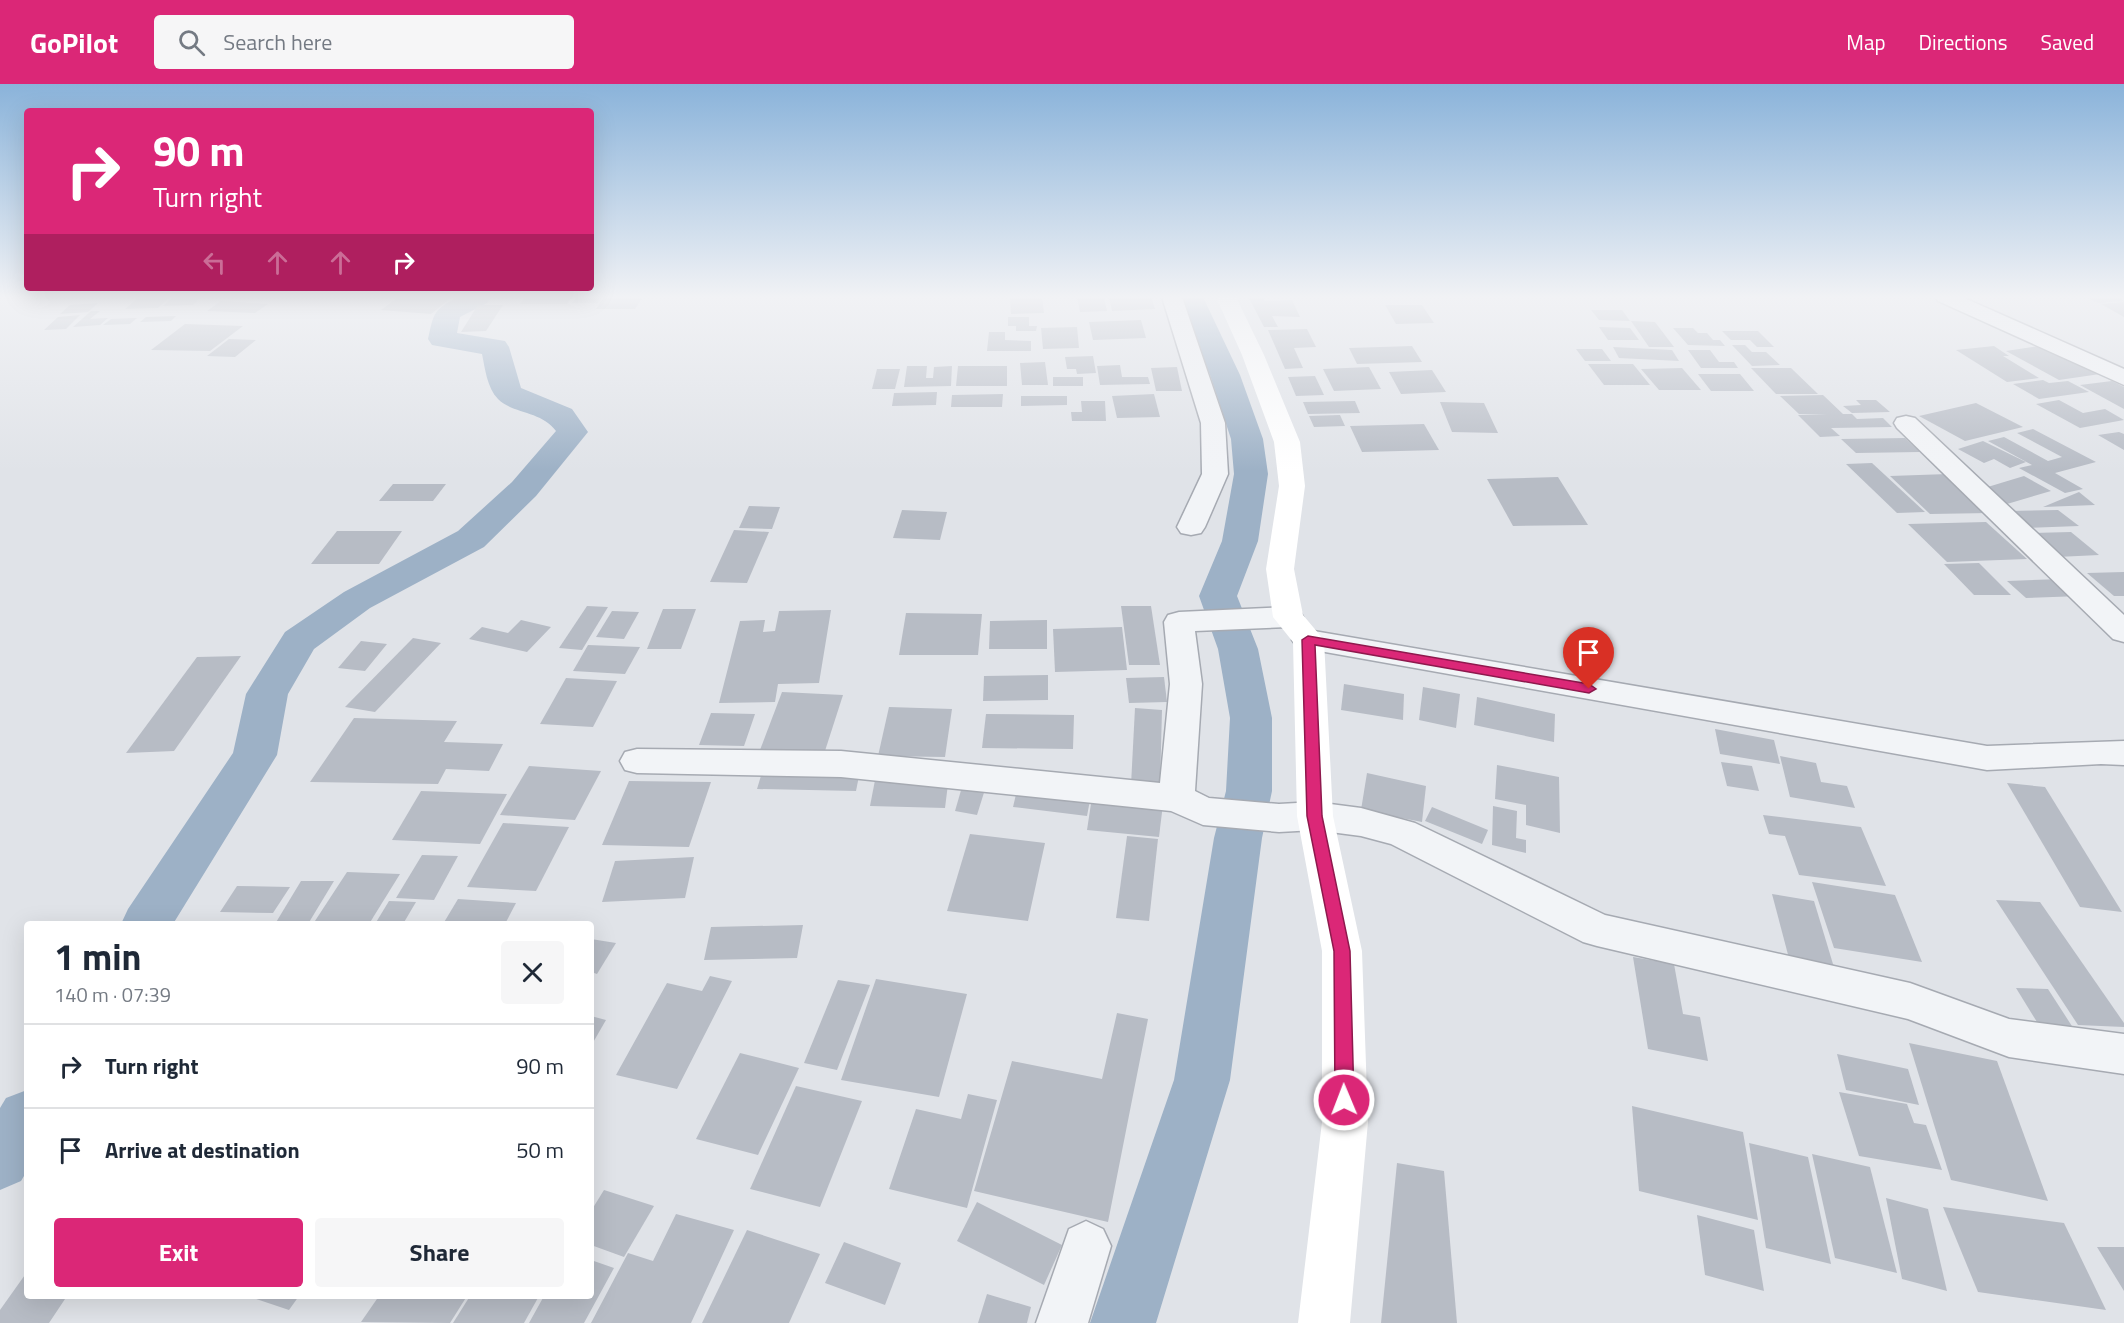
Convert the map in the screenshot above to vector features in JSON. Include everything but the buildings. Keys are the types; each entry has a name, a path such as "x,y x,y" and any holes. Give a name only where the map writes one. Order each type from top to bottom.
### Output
{"main road":[{"path":"1253,355 1287,442 1292,486 1280,569 1286,625 1297,817 1342,951 1345,1122 1324,1323"}],"street":[{"path":"1191,355 1213,423 1215,474 1191,527"},
{"path":"2073,355 2124,378"},
{"path":"1906,423 2124,632"},
{"path":"1190,805 1186,684 1179,622 1286,625 1987,758 2101,752 2124,753"},
{"path":"637,761 841,764 1297,817 1361,822 1402,833 1597,930 1910,1001 2009,1038 2124,1054"},
{"path":"1062,1323 1086,1246"}],"waterway":[{"path":"148,921 255,755 267,694 299,641 357,600 471,539 524,489 572,432 561,416 509,394 502,379 497,355"},
{"path":"1123,1323 1202,1080 1238,838 1249,791 1251,718 1238,649 1218,596 1240,541 1251,474 1247,439 1216,355"},
{"path":"0,1161 24,1122"}],"route":[{"path":"1344,1100 1342,951 1315,816 1308,640 1589,689"}]}
